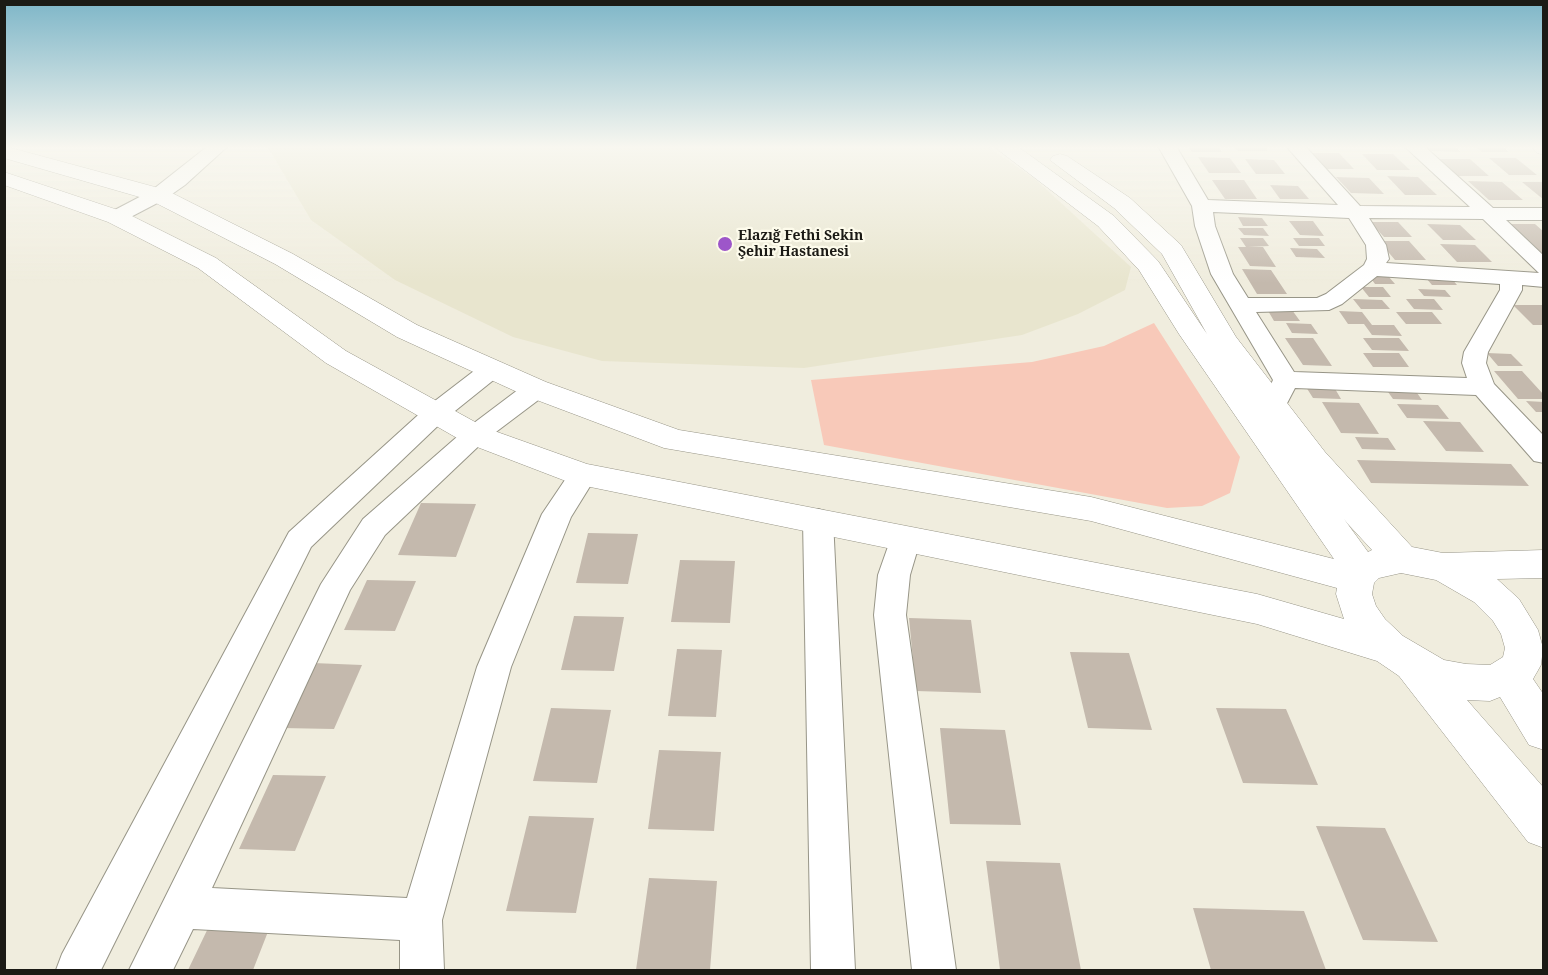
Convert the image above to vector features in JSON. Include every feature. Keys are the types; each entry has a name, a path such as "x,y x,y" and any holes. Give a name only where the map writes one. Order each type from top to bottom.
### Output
{"street":[{"path":"43,192 116,217 207,263 336,357 475,435 583,475 1257,609 1401,656 1439,676 1466,682 1490,683 1526,655"},
{"path":"146,192 158,195 284,259 407,332 536,389 675,440 1091,508 1360,576"},
{"path":"116,217 163,192"},
{"path":"1065,192 1106,221 1149,266 1193,334 1360,576"},
{"path":"1105,192 1122,203 1172,250 1224,340 1321,469 1359,515 1401,559"},
{"path":"1194,192 1202,206 1212,249 1222,274 1286,380"},
{"path":"1240,305 1321,305 1334,299 1371,269 1378,259 1379,252 1355,212 1336,192"},
{"path":"1464,192 1544,268"},
{"path":"1202,206 1355,212 1544,214"},
{"path":"1371,269 1544,280"},
{"path":"1511,278 1511,290 1476,352 1474,363 1483,387 1544,454"},
{"path":"78,970 300,540 436,413 492,369"},
{"path":"1274,405 1286,380"},
{"path":"1286,380 1483,387"},
{"path":"150,970 337,584 374,527 475,435 536,389"},
{"path":"422,970 421,920 494,667 556,514 583,475"},
{"path":"818,520 833,970"},
{"path":"906,538 894,574 890,615 934,970"},
{"path":"1544,731 1519,630 1506,610 1487,592 1443,567 1421,561 1401,559 1382,561 1366,568 1360,576 1354,594 1359,611 1371,630 1401,656 1530,806 1544,826"},
{"path":"1443,567 1544,564"},
{"path":"182,907 421,920"}],"shaded area":[{"name":"Elazığ Fethi Sekin Şehir Hastanesi","path":"294,192 1049,192 1131,267 1125,290 1078,314 1022,335 804,368 602,361 513,337 395,280 311,220"},
{"path":"1154,323 1240,457 1230,493 1202,506 1167,508 824,445 811,380 1032,362 1104,346"}],"building":[{"path":"1220,192 1252,192 1257,199 1225,199"},
{"path":"1275,192 1303,192 1309,199 1280,199"},
{"path":"1350,192 1382,192 1384,194"},
{"path":"1402,192 1433,192 1437,195 1405,195"},
{"path":"1480,192 1513,192 1523,200 1489,200"},
{"path":"1534,192 1544,192 1544,200"},
{"path":"1238,217 1262,218 1268,226 1243,226"},
{"path":"1289,221 1313,221 1324,236 1300,235"},
{"path":"1370,222 1398,222 1412,237 1384,237"},
{"path":"1427,224 1460,225 1476,240 1443,240"},
{"path":"1508,224 1535,224 1544,232 1544,256"},
{"path":"1238,228 1263,228 1269,236 1244,235"},
{"path":"1240,238 1263,238 1269,246 1248,247 1263,247 1276,267 1250,266 1238,247 1246,247"},
{"path":"1293,238 1319,238 1325,246 1299,246"},
{"path":"1379,241 1409,241 1426,260 1395,260"},
{"path":"1440,244 1475,245 1492,262 1457,262"},
{"path":"1290,248 1317,249 1325,258 1296,257"},
{"path":"1242,269 1271,270 1287,294 1257,294"},
{"path":"1370,277 1389,277 1395,284 1375,284"},
{"path":"1426,278 1452,279 1457,285 1432,285"},
{"path":"1361,287 1383,287 1391,297 1369,297"},
{"path":"1418,289 1445,290 1451,297 1424,296"},
{"path":"1353,299 1382,300 1390,309 1361,309"},
{"path":"1406,299 1434,299 1443,310 1414,309"},
{"path":"1513,305 1544,305 1544,325 1533,325"},
{"path":"1267,309 1292,310 1300,321 1274,321"},
{"path":"1339,311 1362,312 1372,325 1394,325 1402,336 1372,335 1364,324 1348,324"},
{"path":"1396,312 1432,312 1442,324 1406,324"},
{"path":"1286,323 1311,324 1318,334 1292,333"},
{"path":"1285,338 1313,338 1332,366 1303,365"},
{"path":"1363,338 1399,338 1409,351 1372,350"},
{"path":"1363,353 1399,353 1409,367 1373,367"},
{"path":"1487,353 1511,354 1523,366 1498,366"},
{"path":"1494,371 1522,371 1544,395 1544,399 1518,399"},
{"path":"1306,387 1334,387 1341,399 1313,398"},
{"path":"1386,389 1415,390 1422,400 1393,399"},
{"path":"1526,401 1544,402 1544,412 1536,412"},
{"path":"1322,402 1359,403 1379,434 1341,433"},
{"path":"1397,404 1438,405 1449,419 1407,418"},
{"path":"1423,421 1460,422 1484,452 1446,451"},
{"path":"1355,437 1388,438 1396,450 1362,449"},
{"path":"1357,460 1511,464 1529,486 1371,483"},
{"path":"421,503 476,504 456,557 398,555"},
{"path":"588,533 638,534 628,584 576,583"},
{"path":"680,560 735,561 730,623 671,622"},
{"path":"367,580 416,581 395,631 344,630"},
{"path":"574,616 624,617 614,671 561,670"},
{"path":"909,618 971,620 981,693 916,691"},
{"path":"677,649 722,650 716,717 668,716"},
{"path":"1070,652 1129,653 1152,730 1088,728"},
{"path":"313,663 362,665 334,729 282,728"},
{"path":"551,708 611,710 597,783 533,781"},
{"path":"1216,708 1286,709 1318,785 1243,783"},
{"path":"940,728 1005,730 1021,825 950,824"},
{"path":"659,750 721,752 714,831 648,829"},
{"path":"273,775 326,776 295,851 239,849"},
{"path":"529,816 594,818 576,913 506,911"},
{"path":"1316,826 1385,828 1438,942 1363,940"},
{"path":"986,861 1060,863 1081,970 1000,970"},
{"path":"649,878 717,881 710,970 636,970"},
{"path":"1193,908 1304,911 1326,970 1211,970"},
{"path":"211,922 271,924 253,970 188,970"}],"place":[{"name":"Elazığ Fethi Sekin Şehir Hastanesi","path":"725,244"}]}
